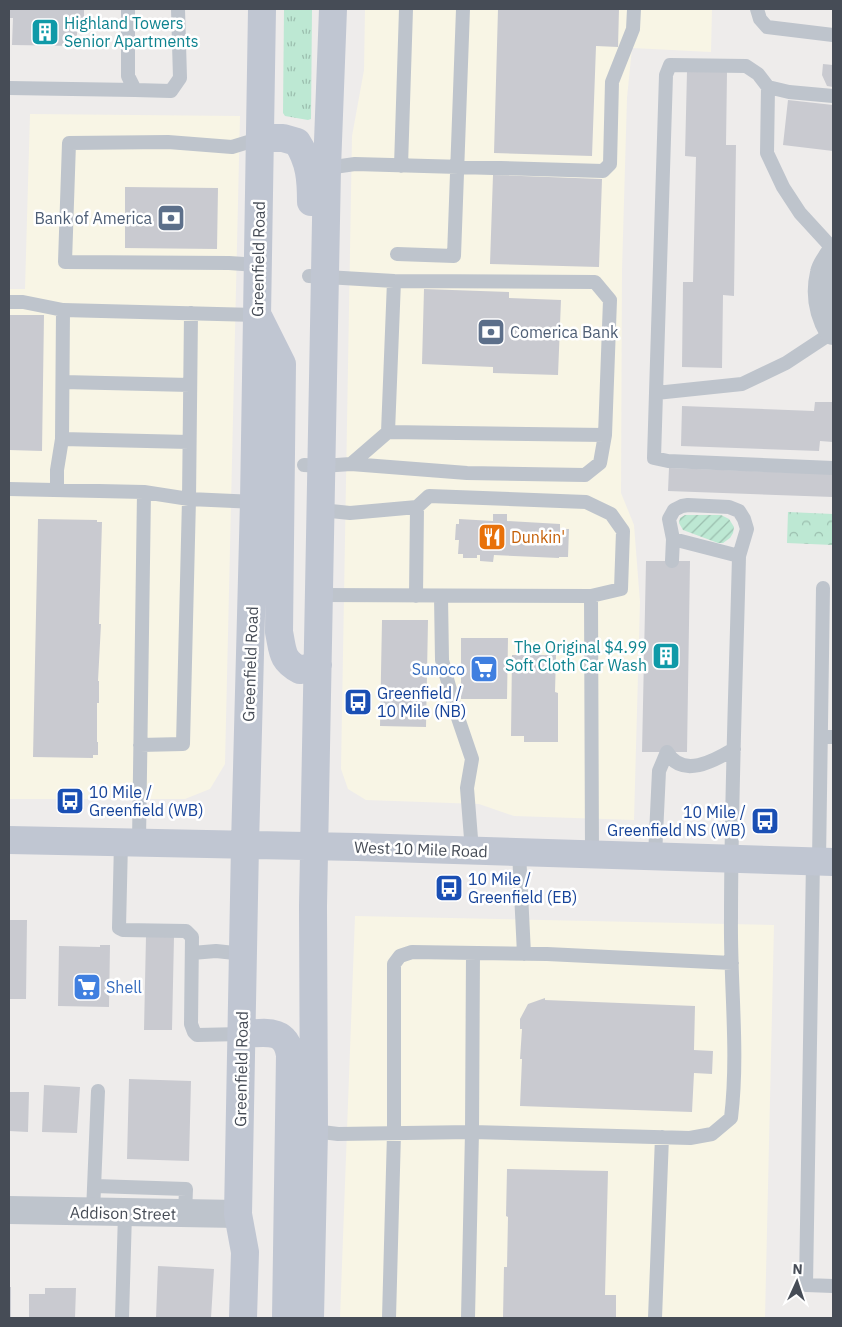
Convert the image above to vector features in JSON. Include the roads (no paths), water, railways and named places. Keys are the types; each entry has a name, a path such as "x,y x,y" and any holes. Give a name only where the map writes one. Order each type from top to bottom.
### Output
{"main road":[{"name":"Greenfield Road","path":"257,314 262,9"},
{"path":"310,1318 321,510 313,466 317,277 327,168 333,9"},
{"path":"261,138 283,138 298,142 306,155 311,186 317,277"},
{"path":"257,314 282,364 268,502 279,632 283,652 289,664 300,670 318,665"},
{"path":"313,466 303,483 320,562"},
{"name":"Greenfield Road","path":"243,1318 245,1252 238,1214 245,845 268,502"},
{"name":"West 10 Mile Road","path":"9,840 315,846 822,861"},
{"path":"242,1034 272,1032 281,1036 289,1046 286,1318"}],"street":[{"path":"833,256 824,272 822,295 826,318 833,331"},
{"name":"Addison Street","path":"9,1210 94,1199 125,1213 238,1214"}],"lane":[{"path":"128,9 128,76 135,90"},
{"path":"9,88 171,91 180,78 178,9"},
{"path":"401,166 406,9"},
{"path":"397,254 454,256 463,9"},
{"path":"327,168 355,164 603,171 610,164 612,82 634,29 634,9"},
{"path":"757,9 760,19 767,27 833,36"},
{"path":"833,249 800,213 783,187 766,154 768,87 758,74 746,66 670,65 666,75 654,458 668,461 833,468"},
{"path":"768,87 790,92 833,96"},
{"path":"258,265 229,263 65,262 69,143 168,142 232,147 261,138"},
{"path":"313,466 351,464 467,473 585,475 600,463 605,434 610,300 595,282 394,281 317,277"},
{"path":"388,432 394,281"},
{"path":"9,302 23,302 63,310 257,314"},
{"path":"56,490 62,439 63,310"},
{"path":"140,745 183,744 191,313"},
{"path":"656,393 742,384 786,363 833,331"},
{"path":"63,382 190,384"},
{"path":"351,464 388,432 605,434"},
{"path":"62,439 189,442"},
{"path":"9,489 144,492 189,499 268,502"},
{"path":"144,492 140,745 119,928 122,930 186,931 192,937 191,1024 194,1032 197,1035 242,1034"},
{"path":"320,595 592,596 621,589 623,531 611,514 586,502 429,496 417,508 350,513 321,510"},
{"path":"314,1131 338,1134 472,1132 690,1138 712,1134 731,1118 734,1089 730,920 739,556 746,535 744,519 738,511 729,507 688,505 677,508 672,512 669,519 673,539 672,561"},
{"path":"416,596 417,508"},
{"path":"673,539 739,556"},
{"path":"823,588 827,737 806,1285 833,1286"},
{"path":"441,596 442,660 456,712 472,759 467,788 472,851"},
{"path":"592,596 592,854"},
{"path":"655,856 658,771 667,752 675,762 695,766 713,762 734,749"},
{"path":"519,852 524,954"},
{"path":"192,953 216,951 244,954"},
{"path":"389,1318 394,1133 394,964 400,956 412,952 524,954 732,963"},
{"path":"468,1318 474,954"},
{"path":"98,1091 94,1199 186,1189 185,1214"},
{"path":"655,1318 662,1137"},
{"path":"122,1318 125,1213"}],"place":[{"name":"Highland Towers Senior Apartments","path":"45,32"},
{"name":"Bank of America","path":"171,218"},
{"name":"Comerica Bank","path":"491,332"},
{"name":"Dunkin'","path":"492,537"},
{"name":"The Original $4.99 Soft Cloth Car Wash","path":"666,656"},
{"name":"Sunoco","path":"484,669"},
{"name":"Greenfield / 10 Mile (NB)","path":"358,702"},
{"name":"10 Mile / Greenfield (WB)","path":"70,801"},
{"name":"10 Mile / Greenfield NS (WB)","path":"765,821"},
{"name":"10 Mile / Greenfield (EB)","path":"449,888"},
{"name":"Shell","path":"87,987"}]}
